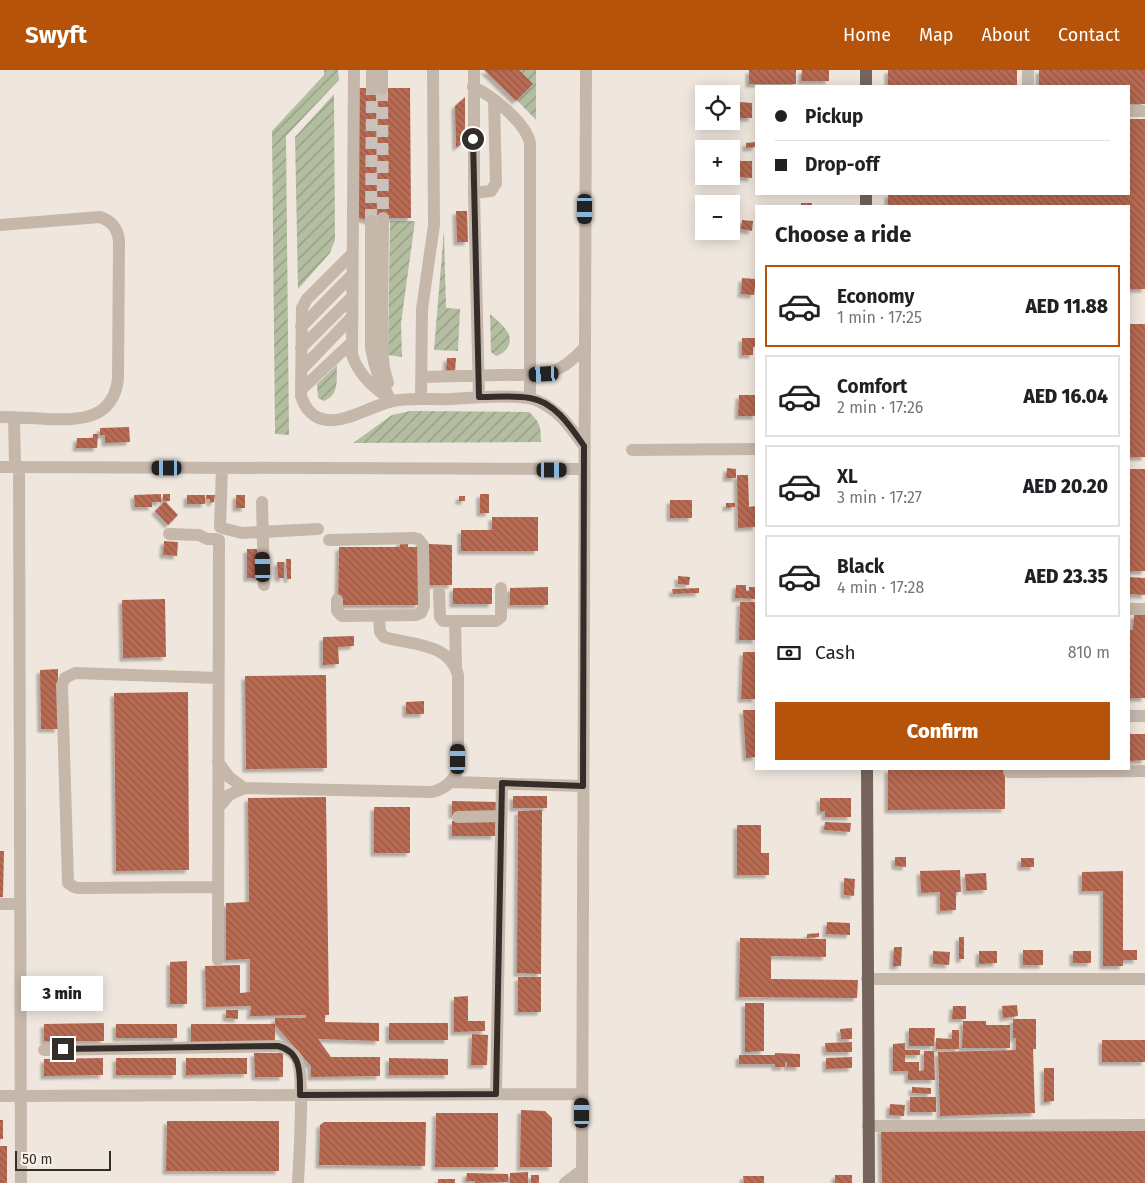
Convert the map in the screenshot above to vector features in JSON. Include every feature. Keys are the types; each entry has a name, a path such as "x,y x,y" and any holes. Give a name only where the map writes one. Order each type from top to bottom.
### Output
{"main road":[{"path":"866,70 866,85"},
{"path":"867,770 869,1183"}],"street":[{"path":"354,70 352,355 360,372 372,386 393,401"},
{"path":"372,70 377,89 382,70"},
{"path":"421,400 422,309 434,225 433,70"},
{"path":"474,70 474,193 479,397"},
{"path":"565,1183 582,1177 586,70"},
{"path":"1028,70 1028,85"},
{"path":"473,87 494,100 522,125 529,136 530,398"},
{"path":"474,193 491,191 496,183 494,100"},
{"path":"1130,111 1145,111"},
{"path":"0,225 100,217 114,226 118,236 118,378 114,395 110,402 96,414 80,420 0,416"},
{"path":"377,220 382,349 384,368 393,401"},
{"path":"301,353 352,291"},
{"path":"301,353 352,291"},
{"path":"352,291 307,299 302,308 301,353 304,405 310,413 318,418 327,420 362,412 393,401 479,397 530,398 558,413 584,446"},
{"path":"301,353 352,291"},
{"path":"301,353 352,342"},
{"path":"422,377 544,374 560,368 575,358 584,348"},
{"path":"14,417 17,467 21,1183"},
{"path":"632,450 755,449"},
{"path":"0,467 584,469"},
{"path":"218,960 219,534 222,468"},
{"path":"262,502 264,585"},
{"path":"169,534 199,535 207,539 219,534 318,530"},
{"path":"329,540 413,538 422,542 423,611 416,615 342,616 337,611 337,600"},
{"path":"439,592 441,619 446,622 496,621 500,619 501,615 500,588"},
{"path":"1130,610 1145,609"},
{"path":"379,616 380,632 384,637 437,649 446,655 456,666"},
{"path":"218,808 229,795 244,788 432,792 446,787 451,782 458,768 456,621"},
{"path":"218,678 75,673 68,676 62,685 68,883 74,888 218,887"},
{"path":"1130,716 1145,716"},
{"path":"218,762 229,777 244,788"},
{"path":"1009,772 1145,771"},
{"path":"451,782 583,786"},
{"path":"496,1094 502,783"},
{"path":"458,817 501,816"},
{"path":"0,904 20,904"},
{"path":"868,979 1145,979"},
{"path":"44,1050 278,1046 289,1050 296,1058 299,1070 298,1183"},
{"path":"0,1096 582,1094"},
{"path":"868,1126 1145,1125"}],"green space":[{"path":"324,70 338,70 339,80 286,136 289,435 275,434 272,131 324,75"},
{"path":"494,70 536,70 536,120 494,77"},
{"path":"334,94 335,240 330,253 298,289 295,137"},
{"path":"390,221 415,221 401,323 402,357 388,355"},
{"path":"444,230 446,308 460,309 458,351 434,350"},
{"path":"490,314 505,329 510,339 506,350 496,356 491,352"},
{"path":"337,365 335,391 333,395 324,401 318,398 317,384"},
{"path":"410,411 529,412 539,425 541,442 353,443 392,415"}],"building":[{"path":"484,70 519,70 533,84 516,101"},
{"path":"749,70 796,70 796,84 749,84"},
{"path":"802,70 829,70 829,81 801,81"},
{"path":"888,70 1017,70 1017,85 888,85"},
{"path":"1039,70 1145,70 1145,104 1130,104 1130,85 1039,85"},
{"path":"358,88 410,88 411,218 383,218 371,221 359,218"},
{"path":"465,97 465,141 456,148 455,106"},
{"path":"740,102 752,103 752,118 740,118"},
{"path":"1130,119 1145,119 1145,289 1130,289 1130,205 888,205 888,195 1130,195"},
{"path":"755,142 755,147 746,148 746,143"},
{"path":"740,161 752,161 752,178 740,177"},
{"path":"801,203 812,203 812,205 801,205"},
{"path":"456,211 467,211 468,242 457,242"},
{"path":"742,220 753,221 752,231 741,229"},
{"path":"742,278 755,279 754,295 741,294"},
{"path":"1130,324 1145,324 1145,457 1130,457"},
{"path":"742,338 755,338 753,355 742,355"},
{"path":"447,358 456,358 455,372 446,372"},
{"path":"739,395 755,395 755,416 738,416"},
{"path":"129,427 130,442 105,443 105,435 100,435 100,428"},
{"path":"93,434 98,434 97,448 76,448 77,438 93,438"},
{"path":"727,468 736,469 736,478 726,478"},
{"path":"1130,469 1145,469 1145,571 1130,571"},
{"path":"737,475 748,475 749,507 755,506 755,527 738,528"},
{"path":"161,494 161,502 152,502 152,507 135,507 134,495"},
{"path":"163,494 170,494 170,501 163,501"},
{"path":"480,494 489,494 489,513 480,513"},
{"path":"187,495 205,495 205,504 187,504"},
{"path":"206,495 215,495 214,502 210,503 210,499 206,499"},
{"path":"236,495 245,495 245,508 236,508"},
{"path":"459,496 465,496 465,501 459,501"},
{"path":"670,500 692,500 692,518 670,518"},
{"path":"165,501 178,515 168,525 155,511"},
{"path":"726,503 735,503 735,507 726,508"},
{"path":"492,517 538,517 538,551 461,551 461,530 492,530"},
{"path":"164,541 178,542 177,556 163,555"},
{"path":"400,541 408,541 408,547 419,547 419,605 338,605 339,547 400,547"},
{"path":"429,544 452,545 452,585 429,585"},
{"path":"247,549 258,549 259,578 247,578"},
{"path":"286,559 291,559 291,579 287,579"},
{"path":"277,562 284,562 284,578 278,578"},
{"path":"678,576 690,577 689,585 678,584"},
{"path":"1130,577 1145,578 1145,595 1130,594"},
{"path":"736,585 746,585 746,591 749,591 749,587 755,587 755,599 735,598"},
{"path":"548,587 548,605 510,605 510,588"},
{"path":"453,588 492,588 492,604 453,604"},
{"path":"699,588 699,593 673,594 672,589"},
{"path":"165,599 166,657 123,658 122,600"},
{"path":"740,602 755,602 755,640 739,640"},
{"path":"1134,615 1145,615 1145,698 1130,698 1130,630 1133,630"},
{"path":"354,636 354,646 338,647 339,664 323,665 323,637"},
{"path":"743,652 755,652 755,699 741,699"},
{"path":"58,669 58,729 41,729 40,670"},
{"path":"326,675 327,768 246,769 245,676"},
{"path":"188,692 189,870 116,871 114,693"},
{"path":"424,701 424,714 406,714 406,702"},
{"path":"743,710 755,710 755,757 746,758"},
{"path":"1130,734 1145,734 1145,760 1130,761"},
{"path":"888,770 1005,770 1005,809 888,810"},
{"path":"513,796 547,796 547,808 513,808"},
{"path":"326,797 329,1015 325,1015 325,1022 379,1023 379,1041 318,1039 331,1057 380,1057 380,1076 311,1077 311,1066 275,1025 275,1042 191,1042 191,1024 275,1024 275,1018 306,1018 306,1015 250,1016 251,1006 206,1007 205,966 240,965 240,993 250,992 250,959 226,960 226,903 249,902 248,798"},
{"path":"820,798 851,798 851,817 825,817 825,811 820,812"},
{"path":"452,801 497,802 497,815 452,815"},
{"path":"374,807 410,807 410,853 374,853"},
{"path":"542,810 541,974 517,973 518,811"},
{"path":"452,821 496,821 495,836 452,836"},
{"path":"825,822 851,823 850,832 824,830"},
{"path":"737,825 761,825 761,853 769,853 769,875 737,875"},
{"path":"0,851 4,851 3,897 0,897"},
{"path":"895,857 906,857 906,867 895,866"},
{"path":"1021,858 1034,858 1034,867 1021,867"},
{"path":"960,870 961,892 956,892 956,910 940,911 940,892 921,893 920,871"},
{"path":"1123,871 1123,950 1137,950 1137,960 1123,960 1123,966 1103,966 1103,891 1082,891 1082,872"},
{"path":"986,873 987,890 966,891 965,874"},
{"path":"844,878 855,879 854,896 844,895"},
{"path":"827,922 850,923 850,935 826,934"},
{"path":"819,933 819,937 807,938 807,934"},
{"path":"959,937 964,937 964,959 959,959"},
{"path":"740,938 826,939 826,957 771,956 771,979 858,980 857,998 739,997"},
{"path":"894,947 902,947 901,966 893,966"},
{"path":"1023,950 1043,950 1043,965 1023,965"},
{"path":"933,951 950,952 949,965 933,964"},
{"path":"979,951 997,951 997,963 979,964"},
{"path":"1073,951 1091,951 1091,963 1073,963"},
{"path":"187,961 187,1004 170,1004 170,962"},
{"path":"518,977 541,977 541,1012 518,1012"},
{"path":"468,996 468,1021 485,1021 485,1031 454,1032 454,997"},
{"path":"745,1003 764,1003 764,1051 745,1052"},
{"path":"1017,1005 1018,1016 1003,1018 1002,1006"},
{"path":"953,1006 966,1006 966,1019 952,1019"},
{"path":"226,1010 238,1010 238,1019 226,1018"},
{"path":"1013,1019 1036,1019 1036,1049 1033,1049 1035,1113 940,1116 938,1052 1016,1050 1016,1038 1013,1038"},
{"path":"963,1021 986,1021 986,1025 1010,1025 1010,1048 962,1048"},
{"path":"104,1023 104,1041 44,1041 44,1024"},
{"path":"389,1023 448,1023 448,1040 389,1040"},
{"path":"116,1024 177,1024 177,1038 116,1038"},
{"path":"852,1028 852,1039 841,1039 840,1029"},
{"path":"909,1028 935,1028 934,1046 909,1046"},
{"path":"952,1030 959,1030 959,1049 936,1049 936,1038 952,1039"},
{"path":"472,1034 488,1035 487,1065 471,1065"},
{"path":"1102,1040 1145,1040 1145,1062 1102,1062"},
{"path":"852,1042 852,1052 826,1052 825,1043"},
{"path":"905,1043 905,1050 920,1050 920,1055 905,1055 905,1062 919,1062 919,1071 924,1070 924,1051 934,1051 935,1080 908,1080 908,1071 893,1071 893,1044"},
{"path":"254,1053 283,1053 283,1077 255,1077"},
{"path":"775,1053 800,1054 800,1067 787,1067 787,1062 785,1062 785,1067 775,1067 775,1064 739,1064 739,1055 775,1055"},
{"path":"852,1057 852,1068 826,1069 826,1058"},
{"path":"103,1058 103,1075 44,1076 44,1059"},
{"path":"116,1058 176,1058 176,1075 116,1075"},
{"path":"186,1058 247,1058 247,1074 186,1075"},
{"path":"389,1058 448,1059 448,1075 389,1075"},
{"path":"1044,1068 1054,1068 1054,1101 1044,1102"},
{"path":"912,1087 931,1088 931,1094 912,1093"},
{"path":"910,1097 936,1097 936,1112 910,1112"},
{"path":"890,1104 905,1105 904,1116 889,1115"},
{"path":"521,1110 545,1111 552,1118 552,1167 520,1167"},
{"path":"436,1113 498,1113 498,1167 435,1167"},
{"path":"0,1120 3,1120 3,1139 0,1139"},
{"path":"167,1121 279,1121 279,1171 166,1171"},
{"path":"324,1122 426,1122 425,1166 319,1165 320,1125"},
{"path":"1145,1128 1145,1183 882,1183 881,1129"},
{"path":"0,1146 7,1146 7,1183 0,1183"},
{"path":"528,1172 528,1183 510,1183 510,1173"},
{"path":"467,1173 508,1174 508,1182 475,1183 475,1181 466,1181"},
{"path":"531,1175 539,1175 539,1183 531,1183"},
{"path":"835,1175 852,1175 852,1183 835,1183"},
{"path":"743,1176 764,1176 764,1183 744,1183"},
{"path":"438,1179 455,1179 455,1183 438,1183"}],"tunnel":[{"path":"371,221 372,89"},
{"path":"382,89 383,218"}],"route":[{"path":"63,1049 278,1046 289,1050 296,1058 299,1070 300,1095 496,1094 502,783 583,786 584,446 573,429 558,413 538,401 530,398 479,397 473,139"}]}
